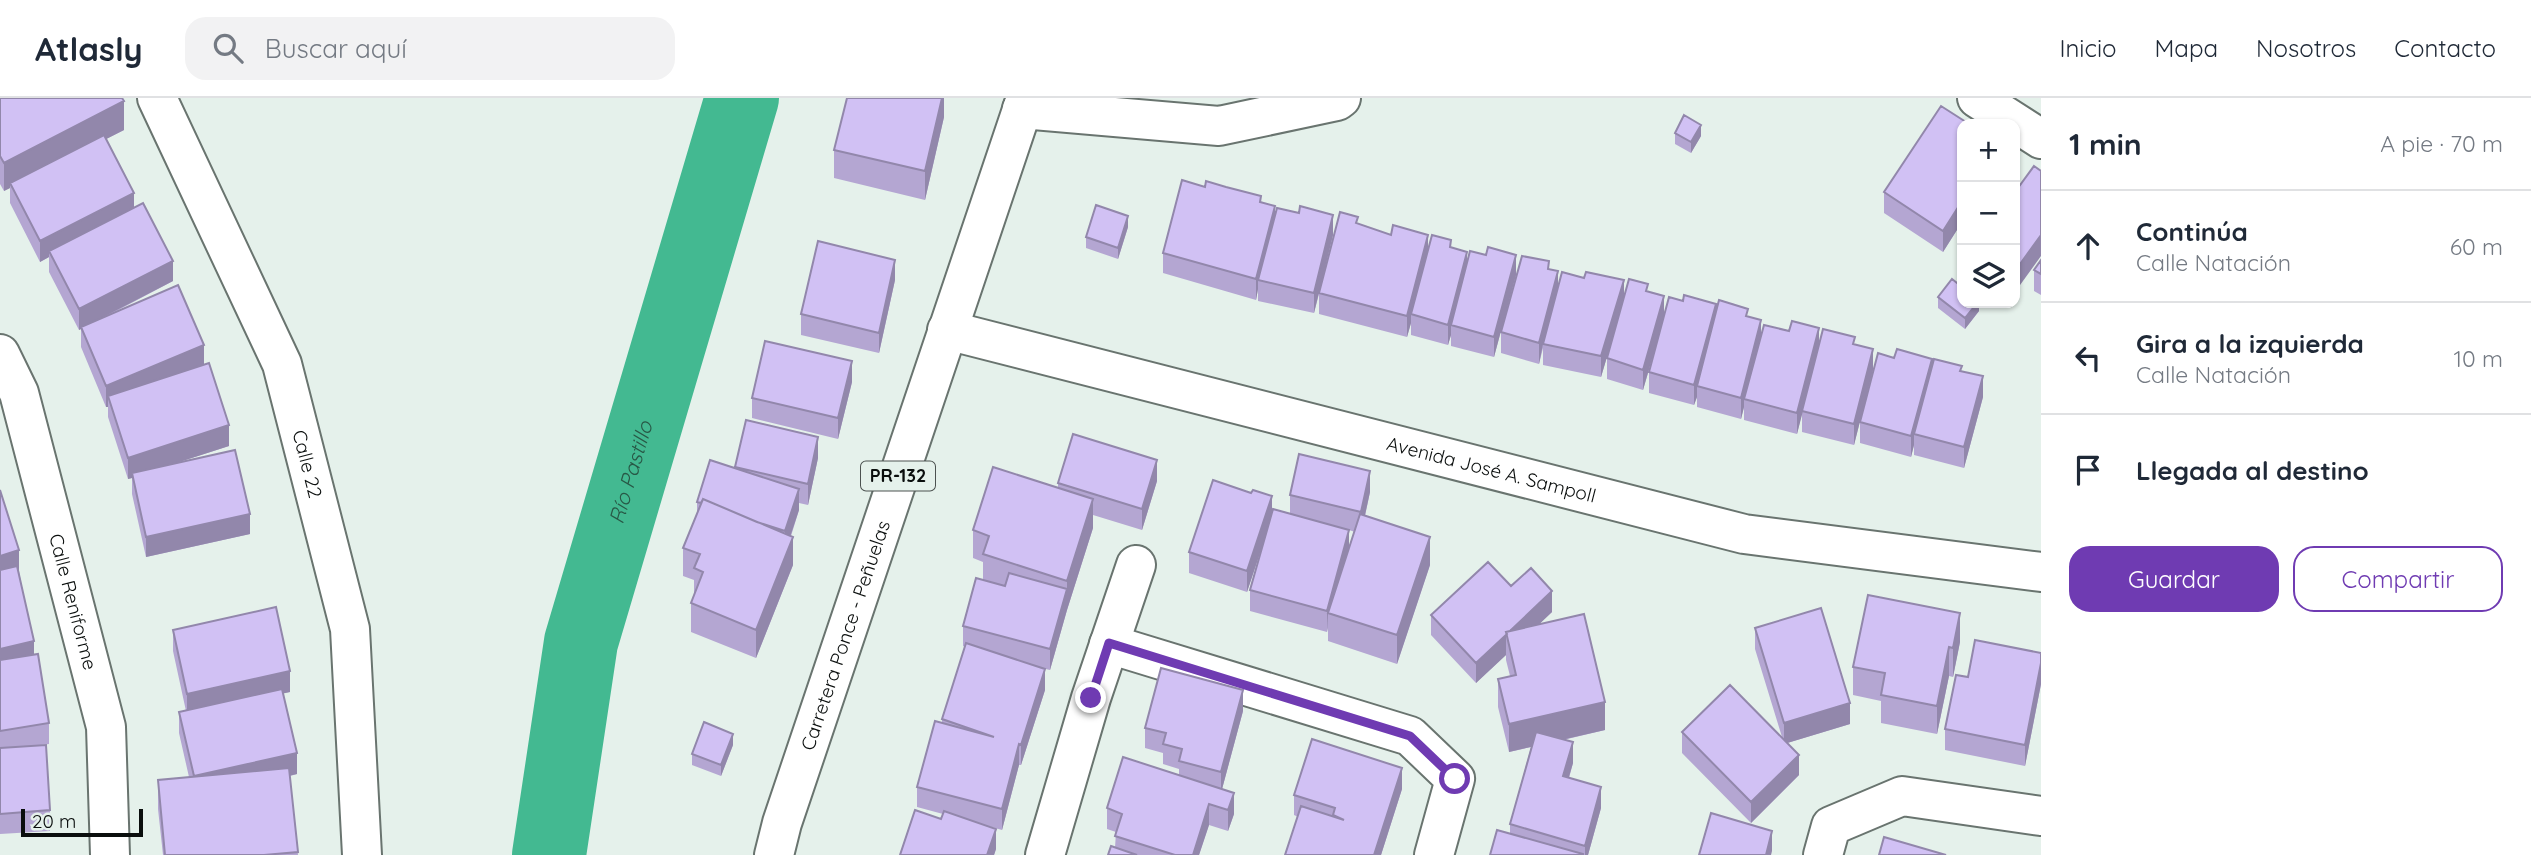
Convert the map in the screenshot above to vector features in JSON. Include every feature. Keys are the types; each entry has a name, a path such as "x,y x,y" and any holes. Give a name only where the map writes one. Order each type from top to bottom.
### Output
{"street":[{"name":"Calle 22","path":"157,98 282,364 350,629 362,855"},
{"path":"1024,103 1219,126 1337,101 1340,98"},
{"path":"1977,98 2041,139"},
{"name":"Carretera Ponce - Peñuelas","path":"774,855 782,823 1024,103"},
{"name":"Avenida José A. Sampoll","path":"947,330 1744,534 2041,572"},
{"name":"Calle Reniforme","path":"0,354 19,393 106,727 110,855"},
{"path":"1045,855 1109,643 1136,565"},
{"path":"1109,643 1410,736 1455,779 1434,855"},
{"path":"1823,855 1831,826 1902,796 2041,816"}],"building":[{"path":"0,98 122,98 124,101 4,163 0,156"},
{"path":"847,98 942,98 925,171 834,150"},
{"path":"1941,106 1961,119 1957,119 1957,209 1943,231 1884,192"},
{"path":"1684,115 1701,125 1691,142 1675,133"},
{"path":"104,135 134,193 40,241 10,183"},
{"path":"2034,166 2041,171 2041,235 2020,264 2020,245 2020,185"},
{"path":"1182,180 1205,187 1206,181 1261,196 1260,202 1275,206 1256,279 1163,253"},
{"path":"143,203 173,261 79,309 49,251"},
{"path":"1096,205 1128,216 1118,248 1086,237"},
{"path":"1300,206 1333,215 1314,293 1258,280 1277,208 1299,213"},
{"path":"1340,212 1358,217 1356,223 1391,235 1393,225 1428,235 1407,316 1319,293"},
{"path":"1432,235 1451,240 1450,247 1467,252 1448,325 1411,314"},
{"path":"818,241 895,260 879,333 801,314"},
{"path":"1488,247 1516,255 1494,337 1451,325 1470,251 1486,255"},
{"path":"1522,256 1549,261 1548,269 1558,271 1539,343 1501,332"},
{"path":"2041,260 2041,274 2034,270"},
{"path":"1562,272 1584,278 1586,272 1624,280 1601,356 1543,344"},
{"path":"1629,279 1648,284 1646,291 1664,296 1643,370 1607,358"},
{"path":"1952,279 1957,283 1957,308 1973,308 1965,318 1938,297"},
{"path":"178,285 204,345 106,386 81,327"},
{"path":"1684,295 1716,304 1694,385 1649,372 1669,297 1683,301"},
{"path":"1719,300 1748,309 1746,316 1761,320 1741,398 1697,386"},
{"path":"1792,321 1819,328 1797,413 1744,399 1764,325 1789,331"},
{"path":"1823,329 1855,337 1853,344 1873,349 1854,424 1802,411"},
{"path":"765,341 852,361 838,418 752,398"},
{"path":"1897,349 1932,359 1911,436 1860,422 1878,353 1894,358"},
{"path":"1934,359 1962,366 1960,371 1983,376 1964,447 1914,434"},
{"path":"209,363 229,425 128,458 108,396"},
{"path":"746,420 818,437 808,484 735,467"},
{"path":"1073,434 1157,460 1142,509 1058,483"},
{"path":"235,450 250,514 146,537 132,473"},
{"path":"1299,454 1370,471 1361,512 1290,495"},
{"path":"710,460 799,489 785,531 703,499 701,503 697,502"},
{"path":"993,467 1093,499 1067,581 983,554 989,536 973,530"},
{"path":"1213,480 1251,493 1253,490 1272,496 1247,571 1189,552"},
{"path":"0,490 19,550 0,556"},
{"path":"703,499 793,537 756,630 691,603 703,572 694,568 700,554 683,548"},
{"path":"1273,509 1349,530 1327,611 1250,590"},
{"path":"1360,514 1430,537 1397,635 1328,613"},
{"path":"1488,562 1511,586 1531,568 1552,591 1476,663 1431,615"},
{"path":"17,566 34,641 0,649 0,570"},
{"path":"1009,573 1067,589 1050,649 963,626 976,578 1005,586"},
{"path":"1868,595 1960,613 1953,648 1949,647 1937,706 1881,695 1885,673 1853,667"},
{"path":"276,607 290,671 187,694 173,630"},
{"path":"1821,608 1850,703 1784,723 1755,628"},
{"path":"1584,614 1605,702 1509,724 1498,679 1516,675 1506,632"},
{"path":"1975,640 2041,653 2025,745 1945,729 1956,675 1968,677"},
{"path":"966,643 1045,669 1021,745 1019,744 1002,809 917,787 935,721 994,737 942,719"},
{"path":"38,654 49,723 0,731 0,660"},
{"path":"1161,668 1243,690 1221,772 1179,761 1182,749 1163,744 1166,733 1145,728"},
{"path":"1730,685 1799,755 1751,802 1682,732"},
{"path":"282,689 297,753 194,776 179,712"},
{"path":"704,722 733,734 721,765 692,754"},
{"path":"1536,732 1573,742 1563,776 1601,787 1585,846 1510,824"},
{"path":"1312,739 1402,768 1374,855 1285,855 1301,806 1344,820 1333,815 1335,808 1294,795"},
{"path":"46,745 50,810 0,814 0,748"},
{"path":"1123,757 1234,793 1228,810 1209,804 1193,855 1175,855 1115,836 1122,814 1107,808"},
{"path":"289,768 298,852 264,855 165,855 158,780"},
{"path":"915,810 941,819 944,811 996,829 987,855 900,855"},
{"path":"1711,813 1772,831 1766,855 1699,855"},
{"path":"1497,830 1583,854 1583,855 1490,855"},
{"path":"1884,837 1946,855 1879,855"},
{"path":"1111,846 1137,855 1108,855"}],"waterway":[{"name":"Río Pastillo","path":"549,855 581,642 742,98"}],"route":[{"path":"1091,698 1109,643 1410,736 1455,779"}]}
